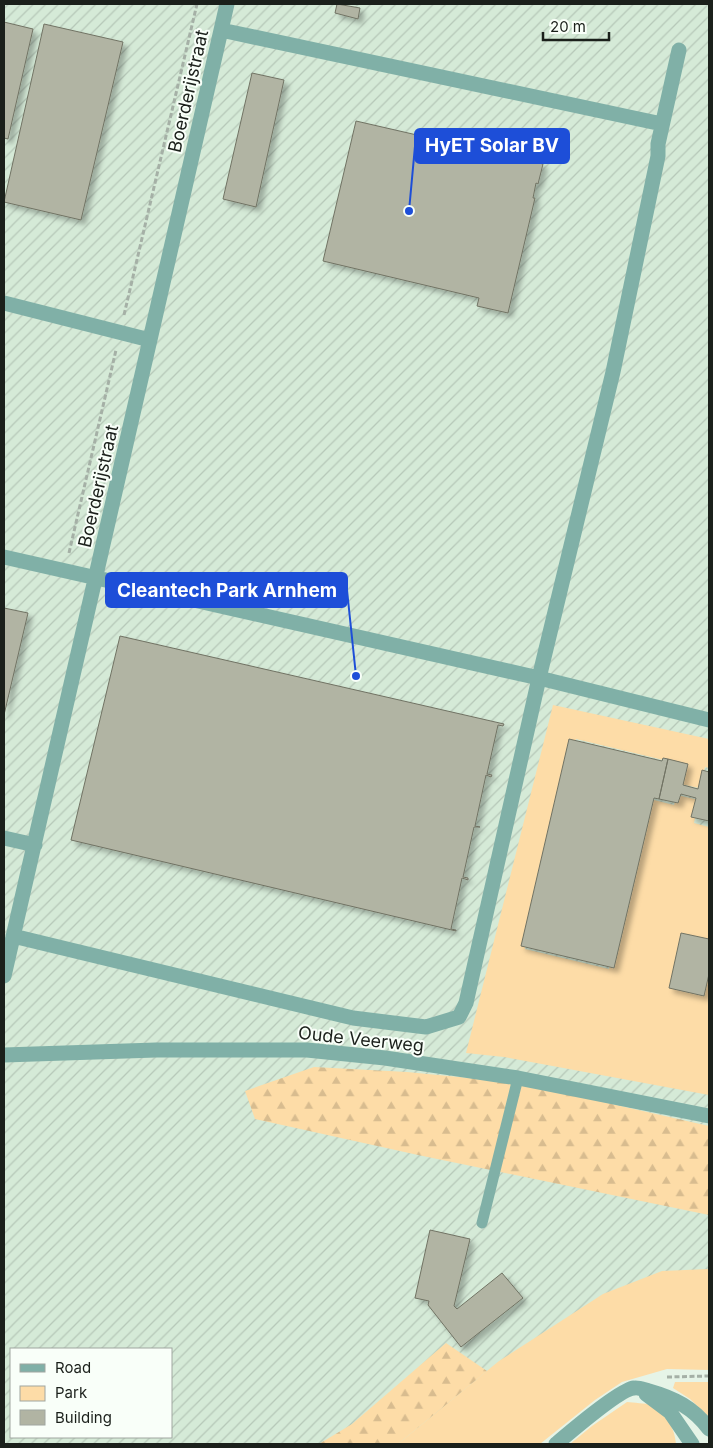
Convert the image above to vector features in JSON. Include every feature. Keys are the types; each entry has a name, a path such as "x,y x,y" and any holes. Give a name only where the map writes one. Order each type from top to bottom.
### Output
{"street":[{"name":"Boerderijstraat","path":"4,976 228,4"},
{"path":"221,30 662,124"},
{"path":"13,936 353,1018 426,1027 459,1017 466,1003 539,678 612,372 658,156 662,124 679,50"},
{"path":"4,303 150,340"},
{"path":"4,557 539,678 709,720"},
{"path":"4,838 34,845"},
{"name":"Oude Veerweg","path":"4,1055 156,1050 307,1050 385,1058 518,1078 709,1116"},
{"path":"556,1444 598,1410 634,1388 666,1396 686,1405 709,1430"},
{"path":"634,1388 649,1396 670,1412 692,1444"}],"lane":[{"path":"482,1223 518,1078"}],"path":[{"path":"65,571 197,4"}],"shaded area":[{"path":"4,4 709,4 709,1348 624,1351 517,1444 4,1444"}],"green space":[{"path":"553,705 709,739 709,768 705,767 699,788 680,784 684,765 576,739 525,949 609,969 650,799 674,805 677,795 699,800 694,823 709,827 709,1095 504,1057 466,1053"},
{"path":"314,1067 407,1072 519,1083 709,1126 709,1215 255,1119 245,1091"},
{"path":"709,1269 709,1370 667,1369 622,1382 595,1400 540,1444 398,1444 499,1361 603,1294 662,1271"},
{"path":"446,1343 487,1371 398,1444 319,1444 352,1424"},
{"path":"675,1382 709,1382 709,1417 690,1399 673,1388"},
{"path":"627,1402 651,1405 661,1412 672,1427 676,1444 570,1444 592,1426"}],"building":[{"path":"337,4 360,8 358,19 335,13"},
{"path":"4,22 33,29 8,139 4,138"},
{"path":"44,24 123,42 81,220 4,202"},
{"path":"252,73 284,80 256,207 223,199"},
{"path":"356,121 543,164 538,184 536,183 533,198 535,198 508,313 477,306 479,298 323,261"},
{"path":"4,608 28,613 4,715"},
{"path":"120,636 504,724 503,726 498,725 487,774 492,775 491,777 486,775 475,826 480,827 474,827 463,877 468,878 468,880 462,878 451,929 456,931 71,840"},
{"path":"569,739 662,761 663,758 668,759 659,799 654,798 614,968 521,946"},
{"path":"668,759 688,764 683,785 698,789 702,770 709,772 709,821 691,817 696,798 681,794 678,803 659,799"},
{"path":"681,933 709,939 709,974 704,996 669,988"},
{"path":"430,1230 470,1239 454,1306 457,1309 502,1273 523,1298 461,1347 428,1305 429,1301 415,1298"}],"place":[{"name":"HyET Solar BV","path":"409,211"},
{"name":"Cleantech Park Arnhem","path":"356,676"}]}
